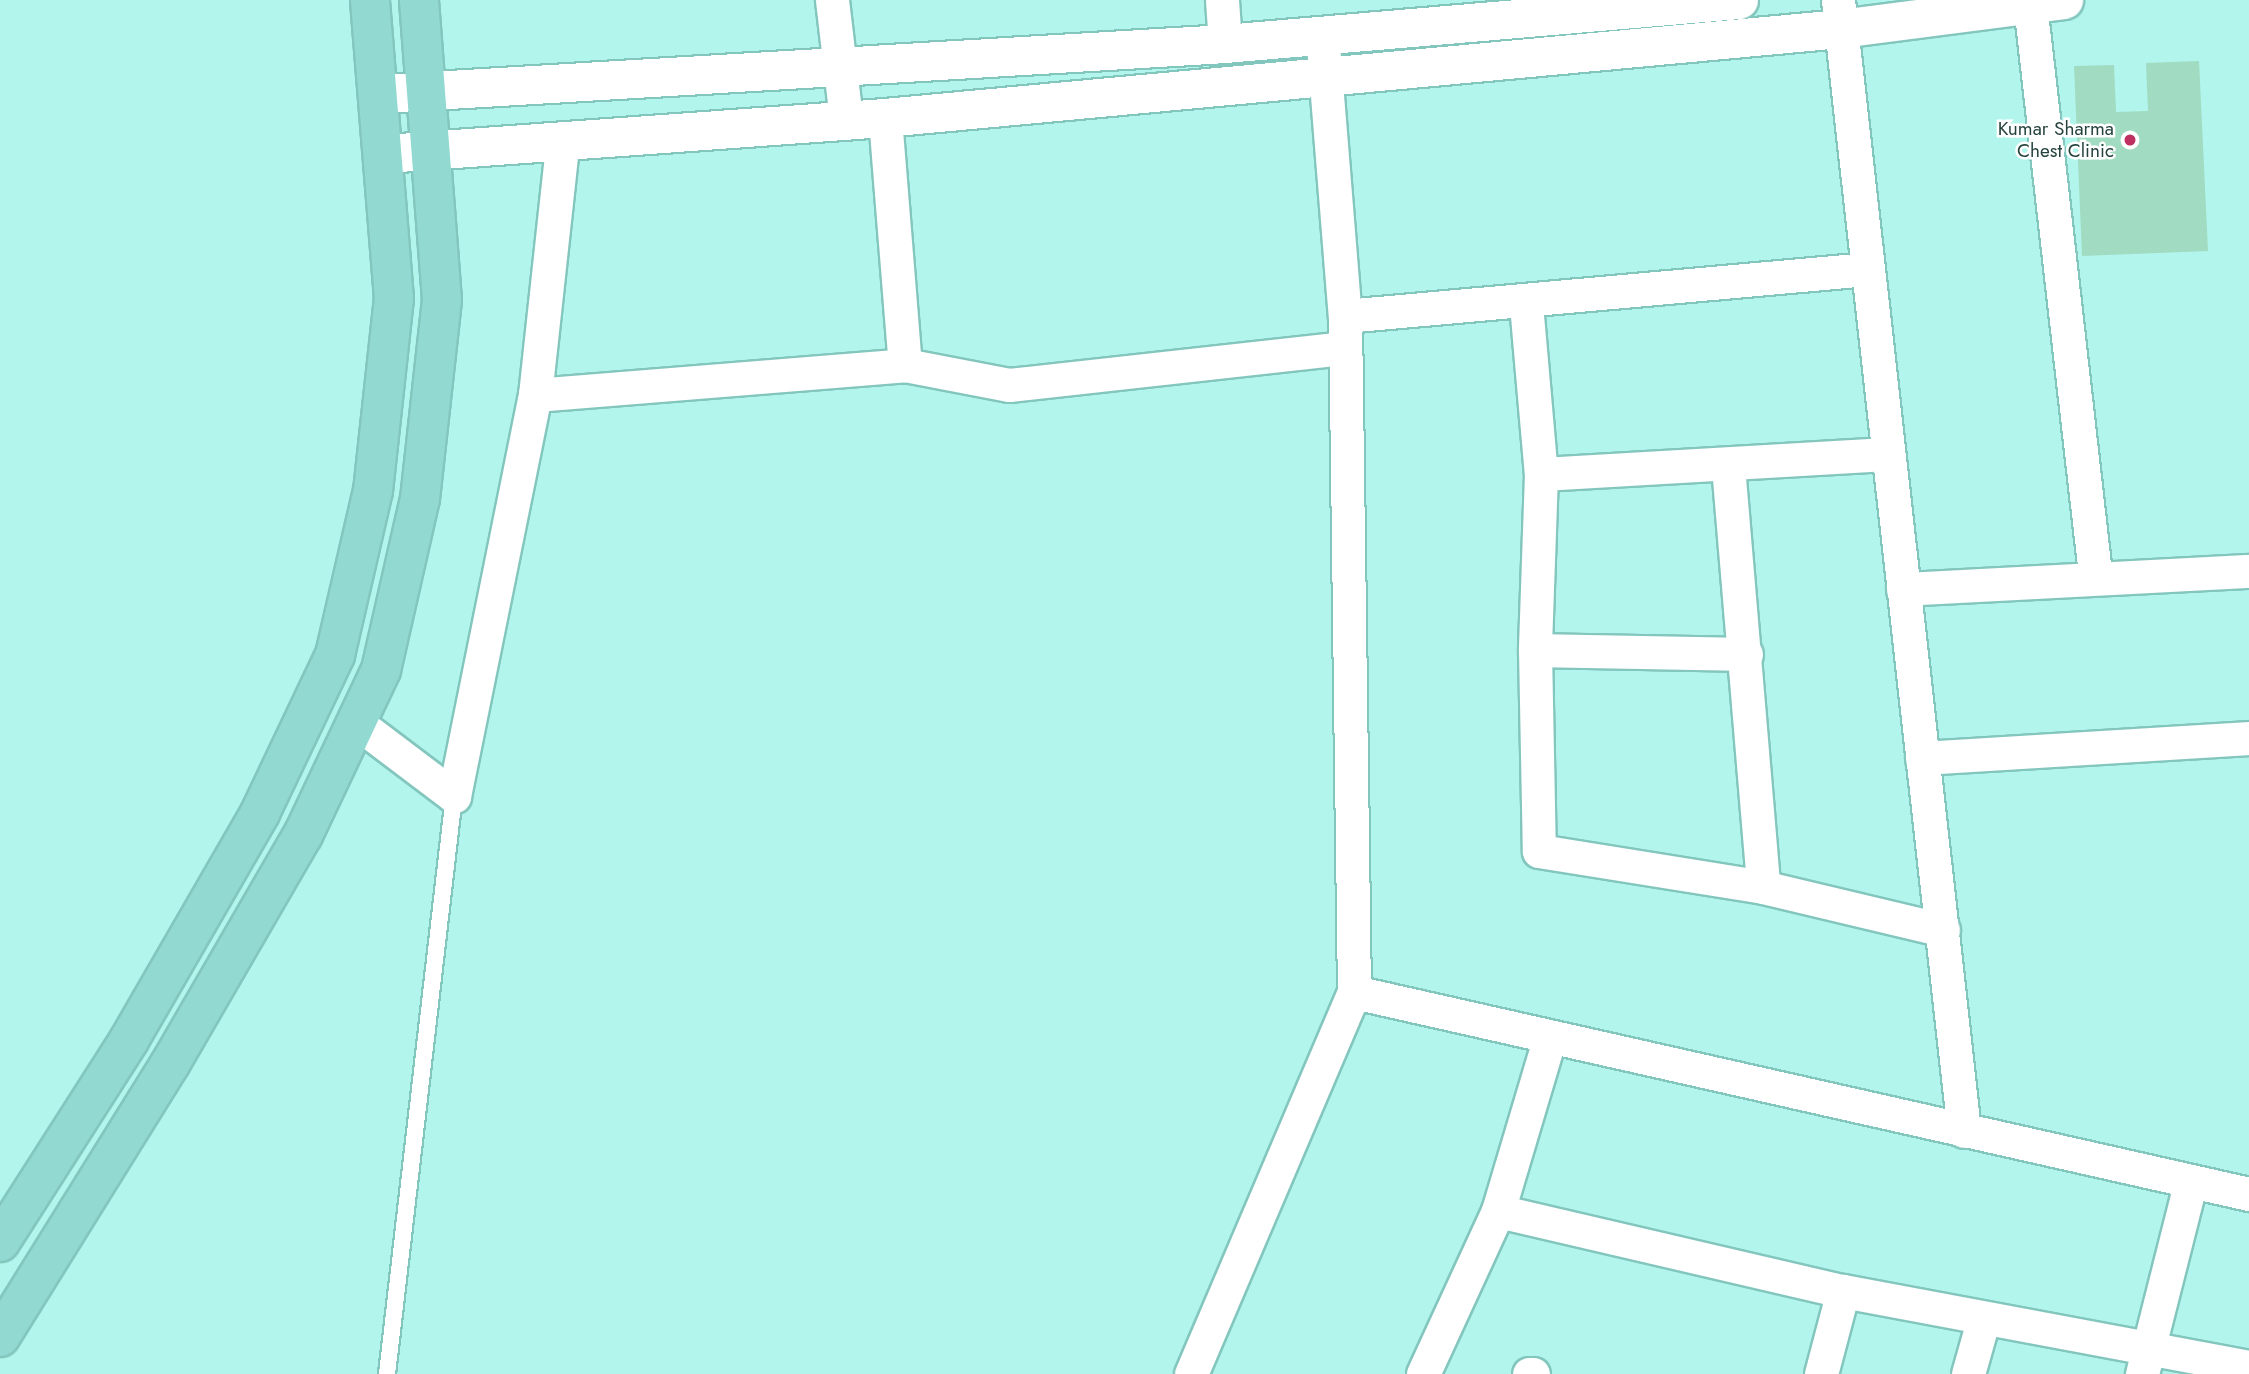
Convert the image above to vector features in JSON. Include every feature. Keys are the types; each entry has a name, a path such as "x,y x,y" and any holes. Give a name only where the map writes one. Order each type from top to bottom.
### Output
{"main road":[{"path":"0,1242 129,1040 260,813 335,655 373,491 394,299 382,94 370,0"},
{"path":"0,1337 191,1028 303,835 381,670 420,499 442,300 430,94 419,0"}],"street":[{"path":"832,0 846,120"},
{"path":"1222,0 1225,44"},
{"path":"382,94 430,94 1225,44 1322,33 1454,12 1739,0"},
{"path":"386,154 563,139 885,118 1325,73 1839,15 2047,2 2095,574"},
{"path":"1839,15 1964,1131"},
{"path":"1192,1374 1354,992 1345,332 1322,33"},
{"path":"885,118 905,365"},
{"path":"356,722 454,796 535,395 563,139"},
{"path":"535,395 905,365 1009,385 1526,304 1867,269"},
{"path":"1526,304 1541,474 1535,650 1539,851 1763,887 1943,930"},
{"path":"1541,474 1728,466 1887,454"},
{"path":"1728,466 1746,654 1763,887"},
{"path":"1903,590 2095,574 2249,571"},
{"path":"1535,650 1746,654"},
{"path":"1922,758 2249,738"},
{"path":"1354,992 2249,1194"},
{"path":"1423,1374 1498,1211 1550,1037"},
{"path":"2145,1362 2191,1181"},
{"path":"1498,1211 1843,1292 1983,1321 2145,1362 2249,1367"},
{"path":"1821,1374 1843,1292"},
{"path":"1968,1374 1983,1321"}],"lane":[{"path":"387,1374 454,796"}],"building":[{"path":"2199,61 2208,251 2082,256 2074,66 2114,65 2116,112 2148,111 2146,63"}],"place":[{"name":"Kumar Sharma Chest Clinic","path":"2130,140"}]}
